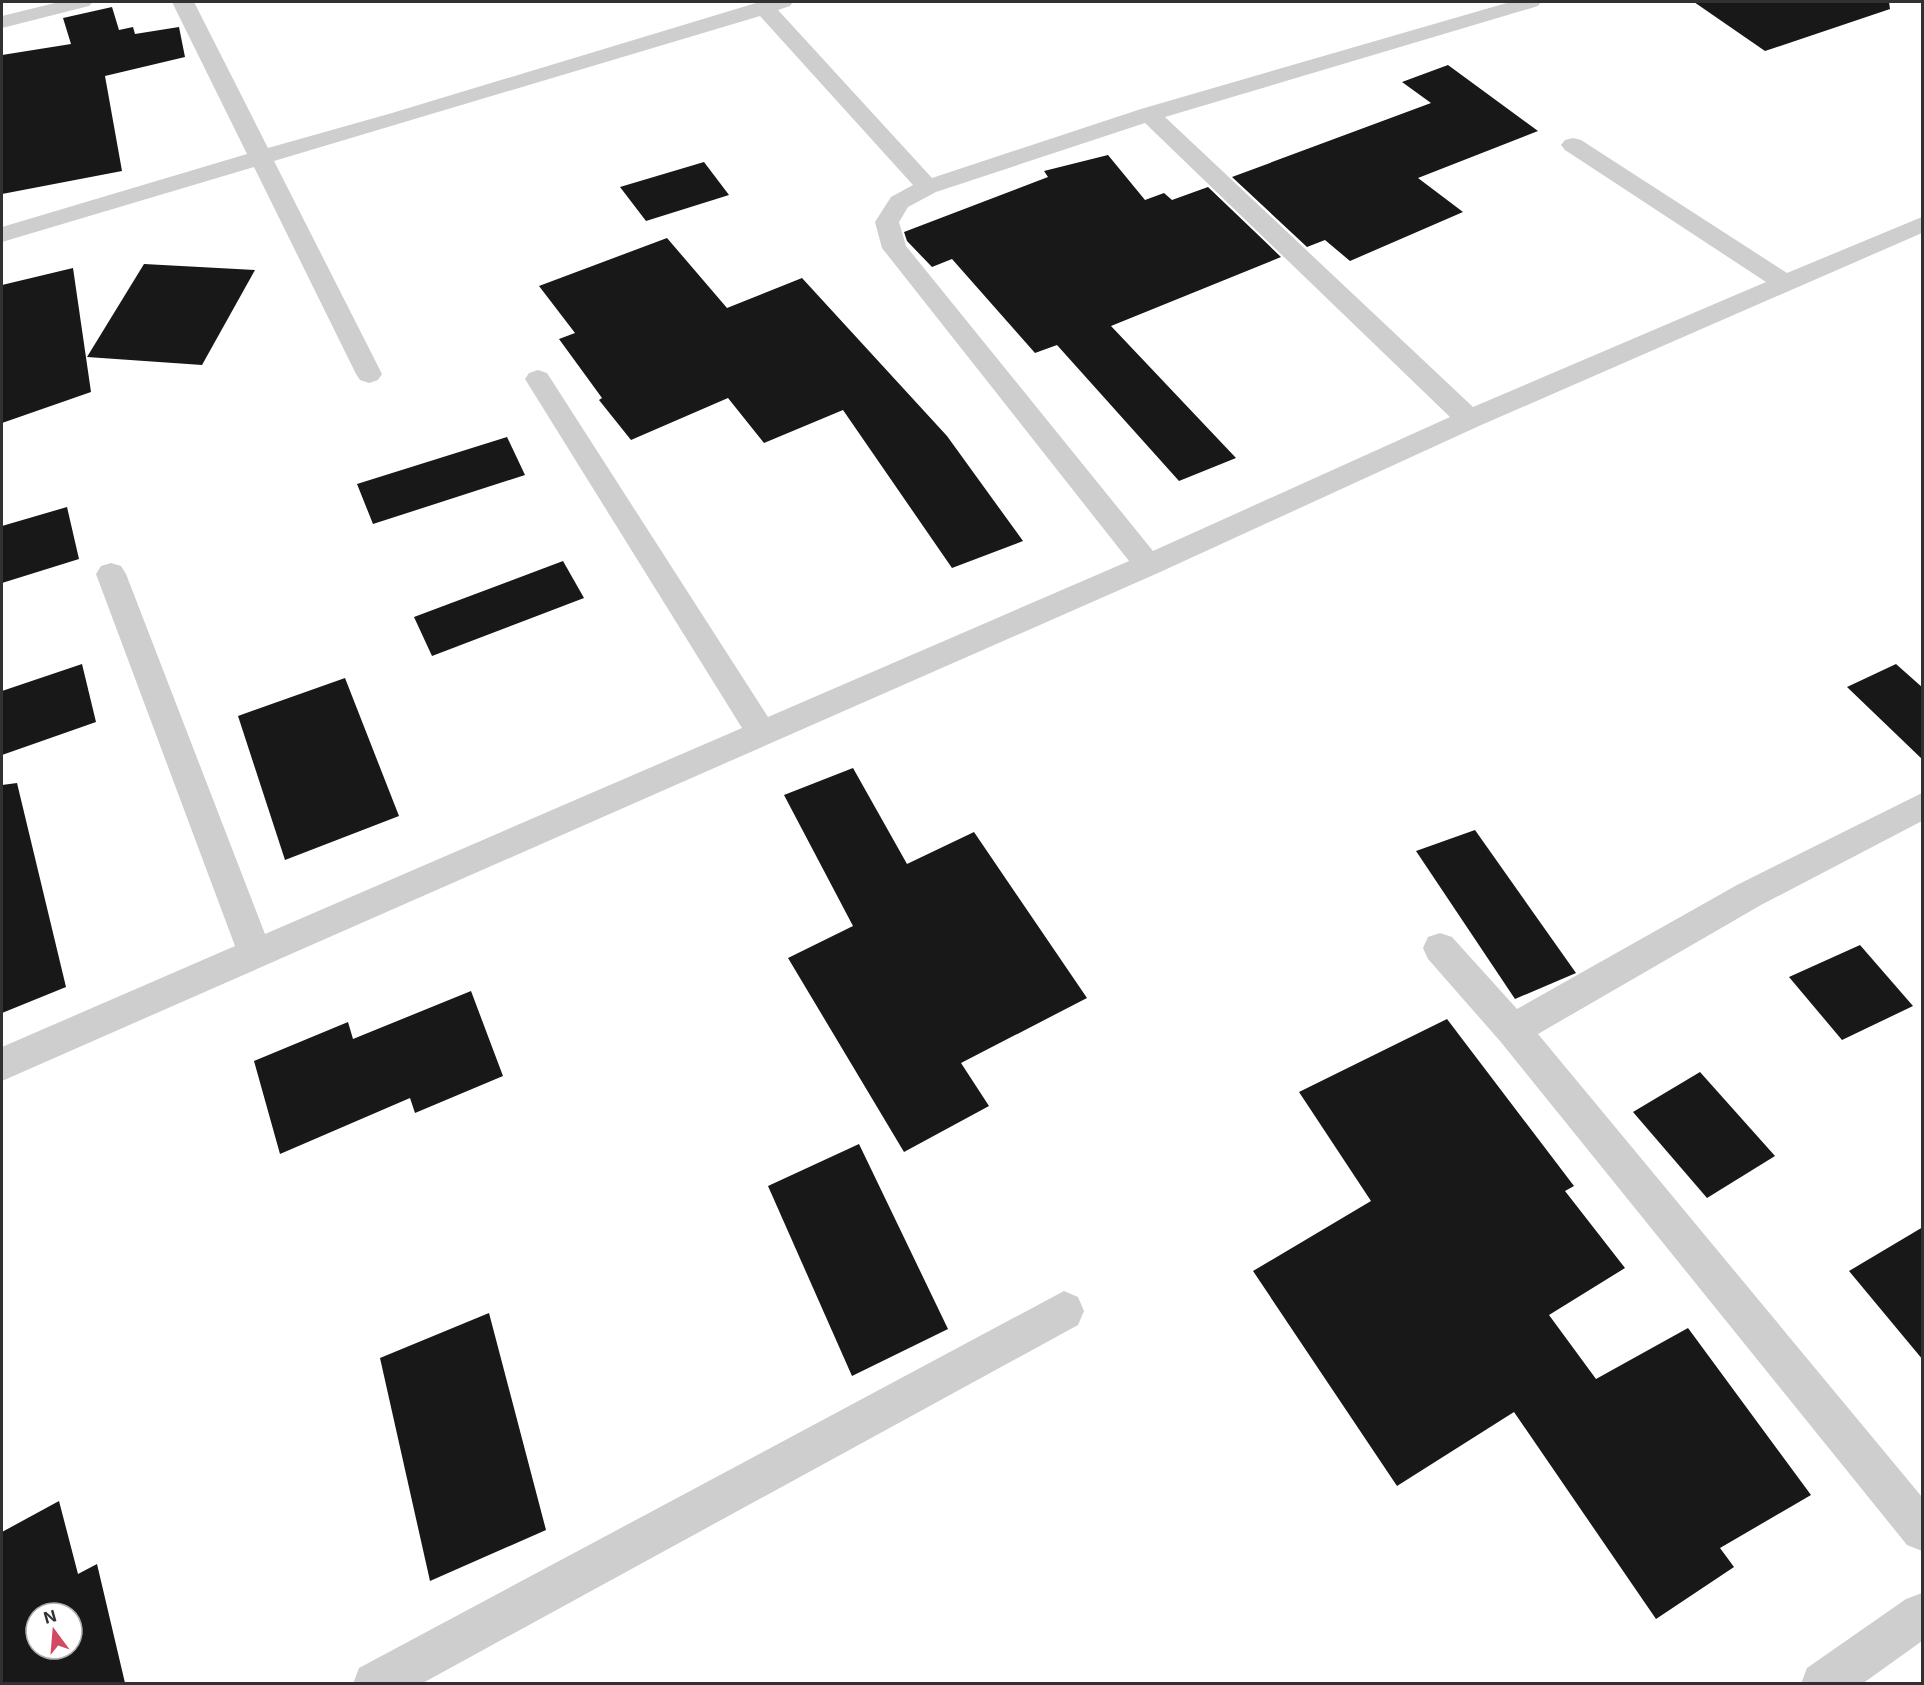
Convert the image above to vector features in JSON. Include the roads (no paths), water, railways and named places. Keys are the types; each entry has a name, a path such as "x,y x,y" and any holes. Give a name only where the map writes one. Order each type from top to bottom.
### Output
{"street":[{"path":"2,22 81,2"},
{"path":"183,2 369,374"},
{"path":"1148,565 894,248 887,222 900,202 928,187 1149,114 1531,2"},
{"path":"2,236 773,4 928,187"},
{"path":"1149,114 1469,419"},
{"path":"1574,145 1785,283"},
{"path":"2,1064 1148,565 1469,419 1923,224"},
{"path":"538,379 762,733"},
{"path":"111,574 255,953"},
{"path":"1513,1030 1749,895 1923,806"},
{"path":"1440,948 1513,1030 1923,1530"},
{"path":"375,1683 1064,1311"},
{"path":"1823,1683 1923,1615"}]}
